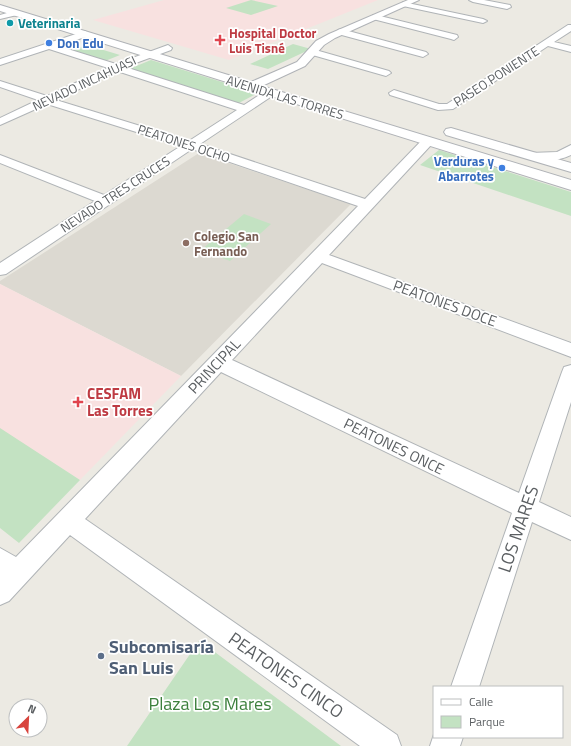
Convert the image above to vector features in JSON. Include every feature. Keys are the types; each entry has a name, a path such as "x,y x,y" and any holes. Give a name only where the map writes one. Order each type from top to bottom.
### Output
{"main road":[{"name":"AVENIDA LAS TORRES","path":"6,0 148,54 403,133 433,135 534,156 571,168"},
{"path":"252,86 300,64 307,59 325,40 340,32 411,2"},
{"name":"AVENIDA LAS TORRES","path":"0,8 71,30 87,30 144,40 172,49"},
{"name":"AVENIDA LAS TORRES","path":"255,74 287,84"},
{"path":"403,133 404,128 413,123"},
{"name":"AVENIDA LAS TORRES","path":"433,135 571,185"}],"street":[{"path":"473,0 507,7"},
{"path":"411,2 483,21"},
{"path":"0,17 14,13"},
{"path":"376,17 454,37"},
{"name":"PASEO PONIENTE","path":"394,93 438,107 449,107 571,26"},
{"path":"0,62 50,46 87,30"},
{"path":"340,32 423,54"},
{"path":"545,43 571,49"},
{"name":"AVENIDA LAS TORRES","path":"50,46 245,109"},
{"name":"NEVADO INCAHUASI","path":"0,122 117,67 148,54 172,49"},
{"path":"11,50 23,54"},
{"path":"312,52 386,74"},
{"name":"PEATONES OCHO","path":"0,84 191,145 367,204"},
{"name":"NEVADO TRES CRUCES","path":"0,270 271,92"},
{"name":"PRINCIPAL","path":"0,592 9,567 68,520 433,135"},
{"path":"534,156 570,154"},
{"path":"0,159 106,200"},
{"name":"PEATONES DOCE","path":"318,256 571,350"},
{"name":"PEATONES ONCE","path":"218,362 571,530"},
{"name":"LOS MARES","path":"465,686 571,372"},
{"name":"PEATONES CINCO","path":"68,520 386,746"}],"shaded area":[{"name":"Hospital Doctor Luis Tisné","path":"164,0 378,0 229,60 93,20"},
{"name":"Colegio San Fernando","path":"199,153 351,204 181,376 0,284 0,281"},
{"name":"CESFAM Las Torres","path":"0,284 181,376 80,480 0,429"}],"green space":[{"path":"251,0 278,6 251,15 226,8"},
{"path":"293,44 311,49 268,69 250,64"},
{"path":"87,45 120,55 105,61 72,50"},
{"path":"151,60 258,93 237,104 129,69"},
{"path":"439,150 571,192 571,216 420,165"},
{"path":"244,214 271,224 230,261 201,250"},
{"path":"0,428 80,480 19,543 0,528"},
{"name":"Plaza Los Mares","path":"200,641 341,746 127,746"}],"place":[{"name":"Veterinaria","path":"10,23"},
{"name":"Hospital Doctor Luis Tisné","path":"220,40"},
{"name":"Don Edu","path":"49,43"},
{"name":"Verduras y Abarrotes","path":"502,168"},
{"name":"Colegio San Fernando","path":"186,243"},
{"name":"CESFAM Las Torres","path":"78,402"},
{"name":"Subcomisaría San Luis","path":"101,656"}]}
